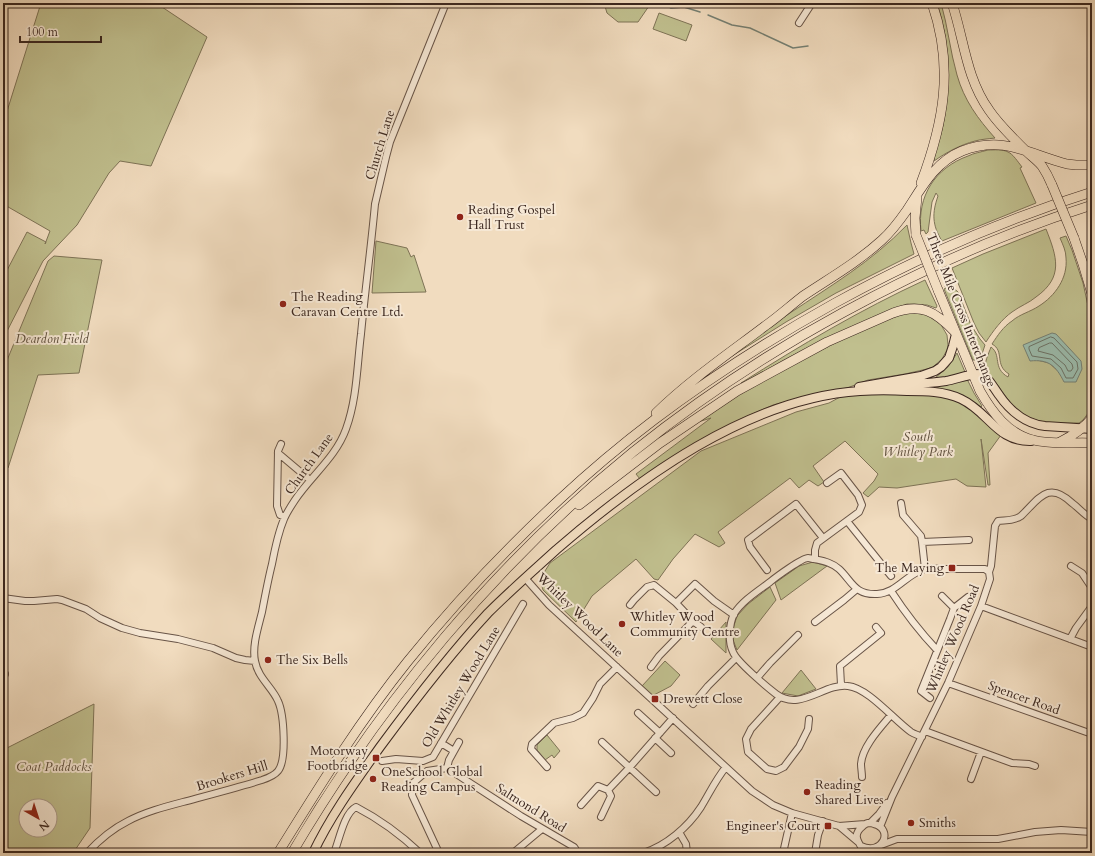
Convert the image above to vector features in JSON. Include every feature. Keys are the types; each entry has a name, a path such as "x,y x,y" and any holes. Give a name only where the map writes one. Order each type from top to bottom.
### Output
{"highway":[{"path":"917,194 933,149 944,94 943,51 939,27 932,3"},
{"path":"952,3 959,26 968,68 977,90 996,120 1041,165 1047,174 1074,238 1092,294"},
{"path":"627,441 667,402 704,372 798,300 873,248 894,227 938,166 952,156 980,146 998,144 1017,148 1067,164 1092,165"},
{"path":"278,853 330,768 368,714 407,662 449,612 529,527 627,441 653,420 734,364 804,321 871,283 960,241 1036,211 1092,192"},
{"name":"Three Mile Cross Interchange","path":"917,194 915,218 916,235 955,333 977,375 980,391 987,403 999,419 1015,432 1026,438 1059,442 1092,443"},
{"path":"292,853 314,816 358,749 414,674 494,581 543,532 606,474 661,430 706,397 748,369 817,327 917,274 971,250 1040,223 1092,205"},
{"path":"543,532 660,443 714,405 736,391 827,342 893,313 910,308 932,312 946,322 955,333"},
{"path":"1059,442 1082,428 1092,418"}],"main road":[{"path":"524,578 610,506 659,471 724,432 762,414 811,398 928,374 938,369 949,358 955,333"},
{"path":"886,383 910,384 937,382 977,375 990,382 1008,407 1030,422 1038,425 1092,429"},
{"path":"843,392 890,390 925,391 949,394 972,405 997,429 1013,439 1022,441 1033,440"},
{"name":"Whitley Wood Lane","path":"313,853 326,828 350,790 412,704 470,633 524,578"}],"street":[{"name":"Church Lane","path":"255,661 256,641 272,560 285,517 295,500 332,454 342,439 351,414 375,204 380,182 390,142 446,3"},
{"path":"799,23 812,3"},
{"path":"281,444 278,453 277,506 280,514 285,517"},
{"path":"278,453 310,480"},
{"path":"815,559 814,550 817,543 860,512 862,505 858,495 841,473 827,483"},
{"name":"Whitley Wood Road","path":"880,827 892,797 948,683 981,606 990,579 989,572 991,566 995,526 998,521 1017,519 1043,494 1056,492 1066,496 1092,519"},
{"path":"901,503 903,515 921,536 925,569"},
{"path":"767,570 750,547 748,540 796,504 823,538"},
{"path":"847,521 891,576"},
{"path":"922,542 970,540"},
{"path":"989,572 985,569 925,569 915,573 892,591 878,594 867,594 851,584 840,569 832,564 807,557 741,605 734,614 730,626 729,636 732,652 736,658 757,678 780,697 798,700 811,697 841,685 850,686 862,690 911,732 923,734 980,752 1012,764 1029,764 1035,766"},
{"path":"1070,566 1082,573 1092,588"},
{"name":"Whitley Wood Lane","path":"524,578 550,604 752,791 773,805 792,813 839,826 868,823"},
{"path":"676,603 695,584 714,601 734,614"},
{"path":"630,605 647,586 654,585 676,603 701,627"},
{"path":"815,622 857,589"},
{"path":"892,591 898,602 937,650"},
{"path":"942,596 954,608"},
{"path":"930,698 920,691 954,608 968,597"},
{"path":"3,598 25,601 62,600 86,609 100,618 122,628 140,633 178,639 213,648 236,658 255,661"},
{"name":"Old Whitley Wood Lane","path":"382,761 396,759 423,761 433,757 523,604"},
{"path":"981,606 1092,647"},
{"path":"1070,639 1092,606"},
{"path":"651,667 659,656 693,620"},
{"path":"841,685 840,666 881,633 876,627"},
{"path":"757,678 798,635"},
{"path":"694,704 708,686 736,658"},
{"name":"Brookers Hill","path":"87,853 109,832 136,817 159,808 262,780 276,774 281,766 283,752 283,726 281,710 275,695 258,671 255,661"},
{"path":"547,767 531,749 532,744 554,723 573,718 583,713 600,684 618,667"},
{"name":"Spencer Road","path":"948,683 1092,734"},
{"path":"780,697 751,729 746,739 748,752 767,769 776,771 784,767 803,740 808,729 809,719"},
{"path":"638,713 660,733"},
{"path":"862,777 861,763 864,752 875,734 891,715"},
{"path":"608,790 673,718"},
{"path":"654,738 671,753"},
{"path":"439,853 412,795 413,783 427,771 447,768 449,760 459,742"},
{"path":"602,742 656,792"},
{"path":"441,743 454,750"},
{"path":"971,779 980,752"},
{"path":"643,853 667,842 693,818 726,767"},
{"name":"Salmond Road","path":"447,768 542,829 574,847 578,853"},
{"path":"581,805 598,786 608,790 611,796 600,817"},
{"name":"Whitley Wood Road","path":"868,823 879,814 892,797"},
{"path":"334,853 350,811 356,807 377,819 406,840 420,853"},
{"path":"783,853 792,813"},
{"path":"815,853 818,835 823,821"},
{"path":"865,853 856,836 859,829 868,823 877,824 885,834 897,839 998,839 1035,832 1061,830 1092,832"},
{"name":"Whitley Wood Lane","path":"839,826 859,844"},
{"path":"513,853 542,829"},
{"path":"679,832 686,844 686,853"},
{"path":"879,849 885,834"},
{"path":"859,844 867,850 873,850 879,849 897,839"}],"green space":[{"path":"41,3 156,3 207,37 151,166 120,161 109,173 77,225 43,261 3,339 3,278 27,232 46,242 50,231 3,204 3,124"},
{"path":"604,3 642,3 649,6 638,22 618,22 607,13"},
{"path":"937,3 941,3 960,84 977,116 995,138 978,140 964,145 934,161 946,110 948,79 945,33"},
{"path":"659,13 692,25 686,41 653,29"},
{"path":"988,150 1004,150 1014,156 1022,167 1020,168 1036,203 942,241 936,230 934,219 938,196 936,193 932,202 928,232 926,234 924,230 921,231 922,206 925,195 938,176 956,161"},
{"path":"907,225 914,254 836,293 732,356 777,322 865,262"},
{"path":"1046,229 1053,249 1056,266 1051,282 1036,297 1008,315 986,342 974,323 952,268"},
{"path":"1066,236 1072,250 1083,283 1092,324 1092,408 1079,423 1043,422 1026,416 1015,408 985,368 991,347 996,354 1000,370 1008,377 1009,374 1004,370 1000,362 998,350 992,344 1009,323 1045,302 1059,286 1065,273 1066,265 1064,248 1060,238","holes":["1037,360 1081,361 1058,371 1049,363"]},
{"path":"376,241 407,248 411,257 414,255 426,292 372,293"},
{"name":"Deardon Field","path":"54,256 102,260 79,373 38,375 8,468 3,467 3,370 48,261"},
{"path":"925,280 937,306 936,308 927,305 907,304 891,310 803,350 744,383 741,383 831,328 877,303"},
{"path":"948,284 958,292 971,325 985,345 980,360 973,360 944,289"},
{"path":"908,312 929,315 940,323 947,335 947,350 942,359 933,367 905,374 868,380 847,388 811,395 773,405 741,419 701,441 640,479 636,474 711,418 698,422 742,392 797,362 865,328"},
{"path":"957,353 965,372 935,379 948,367"},
{"path":"967,379 982,406 981,407 961,395 911,387"},
{"name":"South Whitley Park","path":"863,393 927,394 959,399 1001,435 988,453 990,485 988,485 981,439 986,487 967,486 956,479 897,488 879,487 868,497 863,493 878,474 845,441 813,466 824,482 818,486 809,480 799,488 790,478 718,532 725,543 719,547 695,534 673,559 658,580 654,579 636,559 592,596 576,622 543,590 540,579 550,563 701,451 796,412 829,403 842,396"},
{"path":"813,562 827,566 781,600 775,583 799,566"},
{"path":"770,587 776,600 737,650 731,635 737,616 748,604"},
{"path":"726,622 726,653 711,639"},
{"path":"665,661 680,675 671,686 652,696 642,686"},
{"path":"801,670 816,689 798,696 782,693"},
{"name":"Coat Paddocks","path":"94,704 90,828 73,853 3,853 3,750"},
{"path":"547,735 560,751 554,758 552,755 545,760 537,750 537,745"}],"water":[{"path":"1052,333 1056,334 1081,361 1082,369 1076,382 1064,382 1055,368 1047,363 1042,361 1030,361 1023,345"}],"waterway":[{"path":"663,3 671,8 684,7 700,12"},
{"path":"708,15 732,25 750,28 793,48 808,46"}],"place":[{"name":"Reading Gospel Hall Trust","path":"460,217"},
{"name":"The Reading Caravan Centre Ltd.","path":"283,304"},
{"name":"The Maying","path":"952,568"},
{"name":"Whitley Wood Community Centre","path":"622,624"},
{"name":"The Six Bells","path":"268,660"},
{"name":"Drewett Close","path":"655,699"},
{"name":"Motorway Footbridge","path":"376,758"},
{"name":"OneSchool Global Reading Campus","path":"373,779"},
{"name":"Reading Shared Lives","path":"807,792"},
{"name":"Smiths","path":"911,823"},
{"name":"Engineer's Court","path":"828,826"}]}
